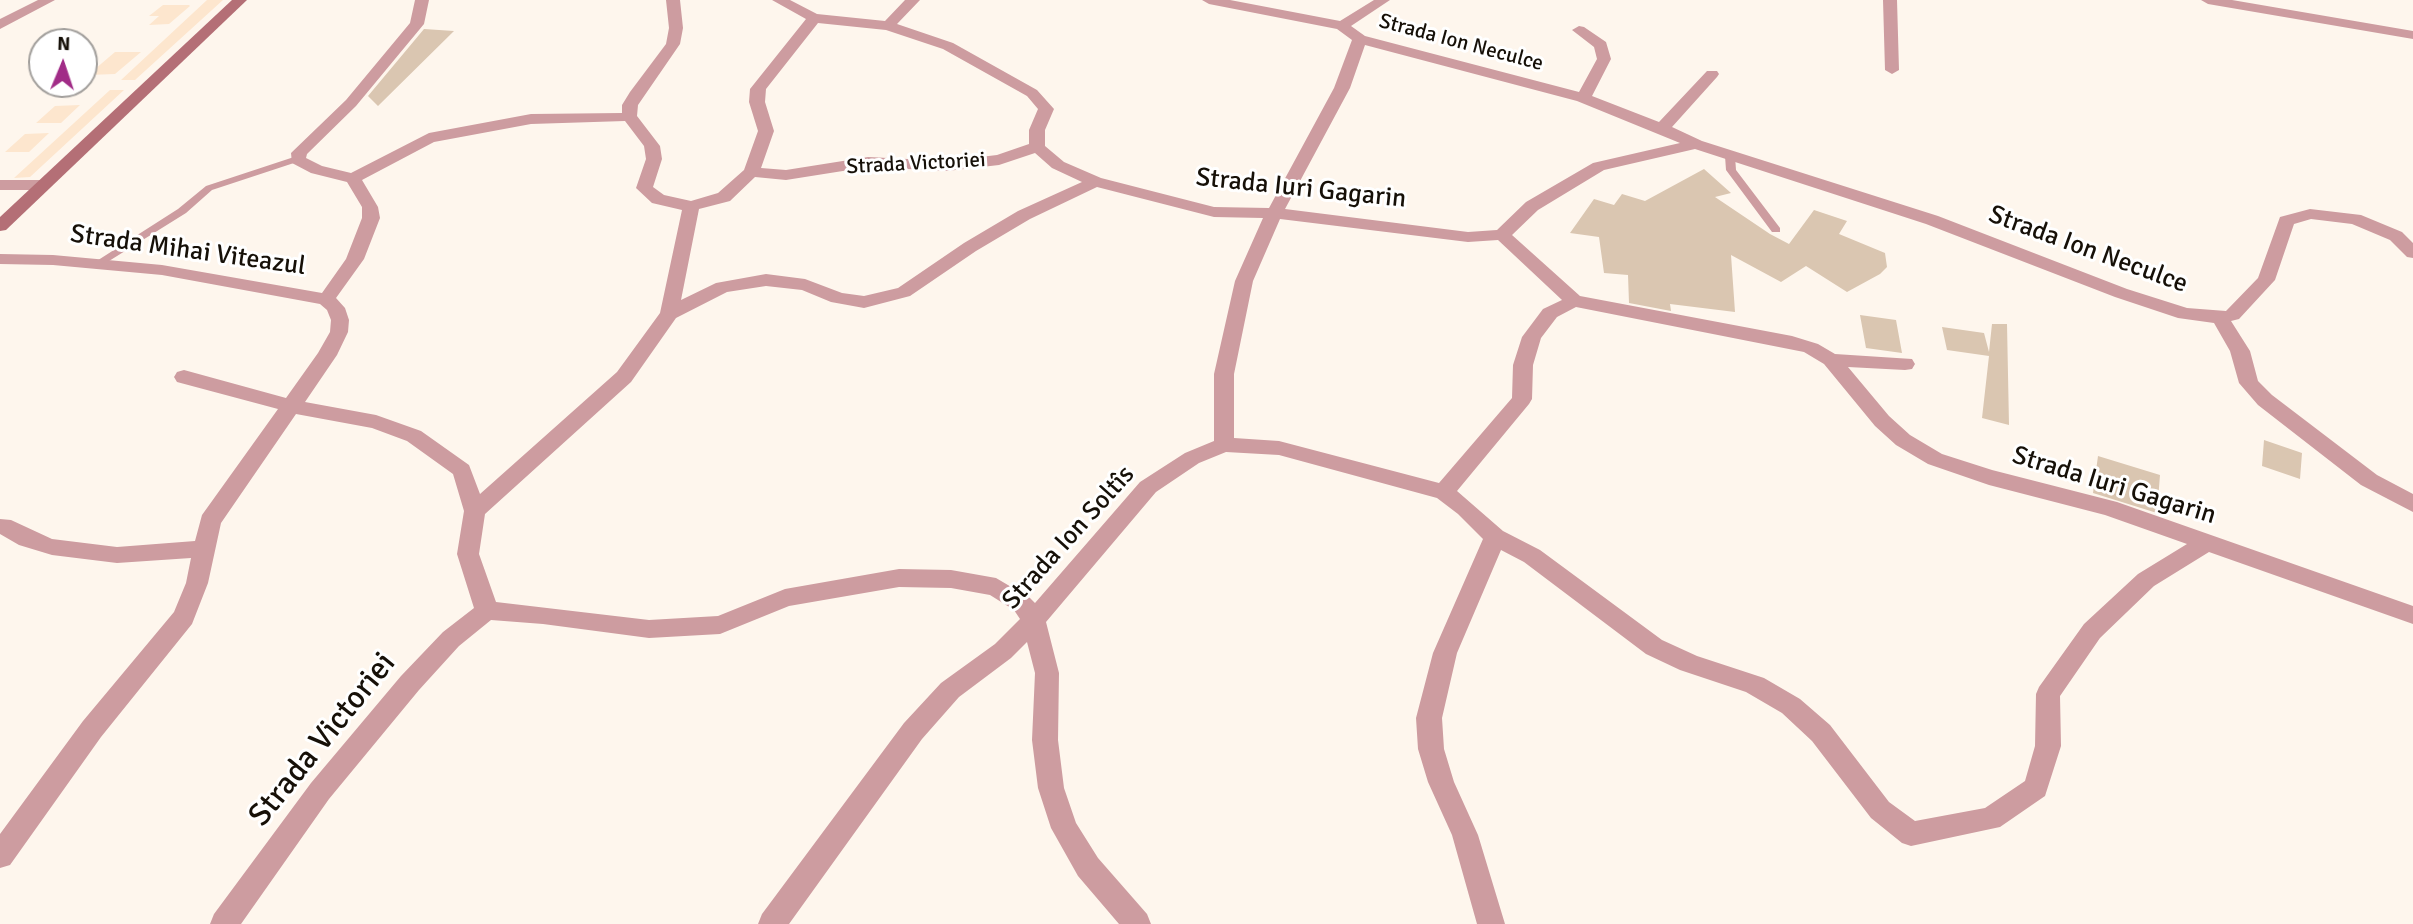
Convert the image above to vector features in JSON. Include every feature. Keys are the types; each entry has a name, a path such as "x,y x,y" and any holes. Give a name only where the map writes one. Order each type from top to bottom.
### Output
{"main road":[{"path":"0,226 240,0"}],"street":[{"path":"0,25 48,0"},
{"path":"422,0 418,24 351,103 309,141 297,159 317,170 354,178 429,138 531,119 614,119 629,116"},
{"path":"673,0 676,29 673,44 630,105 629,116 652,146 654,159 644,188 658,200 677,205 691,206 724,197 751,172 766,131 757,102 758,89 814,18"},
{"path":"779,0 814,18 888,26 948,46 1032,93 1046,109 1037,130 1037,147"},
{"path":"888,26 913,0"},
{"name":"Strada Ion Neculce","path":"1209,0 1342,26 1360,39 1581,98 1662,128 1696,144 1932,220 2159,306 2185,314 2220,318"},
{"path":"1342,26 1383,0"},
{"path":"1891,0 1892,70"},
{"path":"2208,0 2413,35"},
{"path":"1579,30 1601,45 1604,59 1590,89 1581,98"},
{"path":"1360,39 1342,88 1290,180 1276,213 1259,242 1244,281 1224,374 1224,445 1279,448 1444,492 1466,508 1495,537 1532,556 1654,647 1689,663 1755,685 1791,706 1821,733 1880,810 1911,834 1991,819 2036,788 2048,746 2048,694 2092,631 2146,580 2206,543"},
{"path":"1662,128 1712,74"},
{"path":"1444,492 1522,399 1523,365 1532,337 1550,313 1574,301 1503,235 1532,206 1599,166 1696,144"},
{"name":"Strada Victoriei","path":"751,172 786,175 868,162 947,166 999,160 1037,147"},
{"name":"Strada Iuri Gagarin","path":"1037,147 1058,165 1095,182 1214,212 1276,213 1468,236 1503,235"},
{"path":"326,299 341,282 355,259 371,218 370,207 354,178"},
{"path":"669,314 722,287 766,280 804,285 838,298 864,302 904,292 970,247 1024,215 1095,182"},
{"path":"0,185 44,185"},
{"path":"475,511 624,377 669,314 691,206"},
{"path":"2413,253 2396,236 2355,219 2310,214 2286,221 2266,280 2232,315 2220,318 2240,351 2249,383 2265,400 2370,480 2413,504"},
{"name":"Strada Mihai Viteazul","path":"0,260 162,270 326,299 335,307 340,320 339,332 292,406 210,521 197,583 184,617 92,729 0,856"},
{"name":"Strada Iuri Gagarin","path":"1574,301 1792,342 1811,348 1830,360 1882,421 1903,440 1935,459 1989,477 2109,508 2413,615"},
{"name":"Strada Iuri Gagarin","path":"1830,360 1905,363"},
{"path":"184,377 292,406 376,422 414,436 462,470 475,511 468,554 487,611 544,615 649,629 720,625 785,598 899,578 951,579 996,587 1022,604 1034,620 1047,673 1045,740 1051,788 1064,828 1087,867 1137,924"},
{"name":"Strada Ion Soltîs","path":"772,924 913,731 950,690 1003,651 1034,620 1148,487 1192,458 1224,445"},
{"path":"3,526 27,539 52,547 117,555 204,549"},
{"path":"1491,924 1465,835 1435,760 1429,718 1445,653 1495,537"},
{"name":"Strada Victoriei","path":"224,924 320,791 410,683 450,639 487,611"}],"lane":[{"path":"1730,156 1731,170 1776,230"},
{"path":"97,264 182,211 209,188 297,159"}],"shaded area":[{"path":"207,0 223,0 135,80 121,80"},
{"path":"163,5 190,6 169,24 149,25 159,16 149,16"},
{"path":"115,52 141,52 115,74 98,75 98,66"},
{"path":"110,90 124,90 30,177 14,178"},
{"path":"80,105 61,123 36,123 55,106"},
{"path":"49,133 29,152 5,152 25,134"}],"building":[{"path":"424,29 454,31 378,106 368,96"},
{"path":"1704,169 1731,193 1715,197 1770,234 1789,244 1814,210 1847,221 1839,234 1885,253 1887,267 1880,274 1847,292 1806,266 1781,282 1731,255 1735,312 1670,304 1671,311 1629,303 1628,275 1604,273 1599,237 1570,233 1594,199 1614,205 1622,194 1645,201"},
{"path":"1860,315 1896,320 1902,353 1866,348"},
{"path":"1992,324 2007,324 2009,425 1982,418 1989,356 1947,350 1942,327 1984,333 1989,352"},
{"path":"2264,440 2302,453 2300,479 2262,466"},
{"path":"2098,456 2160,475 2157,513 2093,493"}]}
